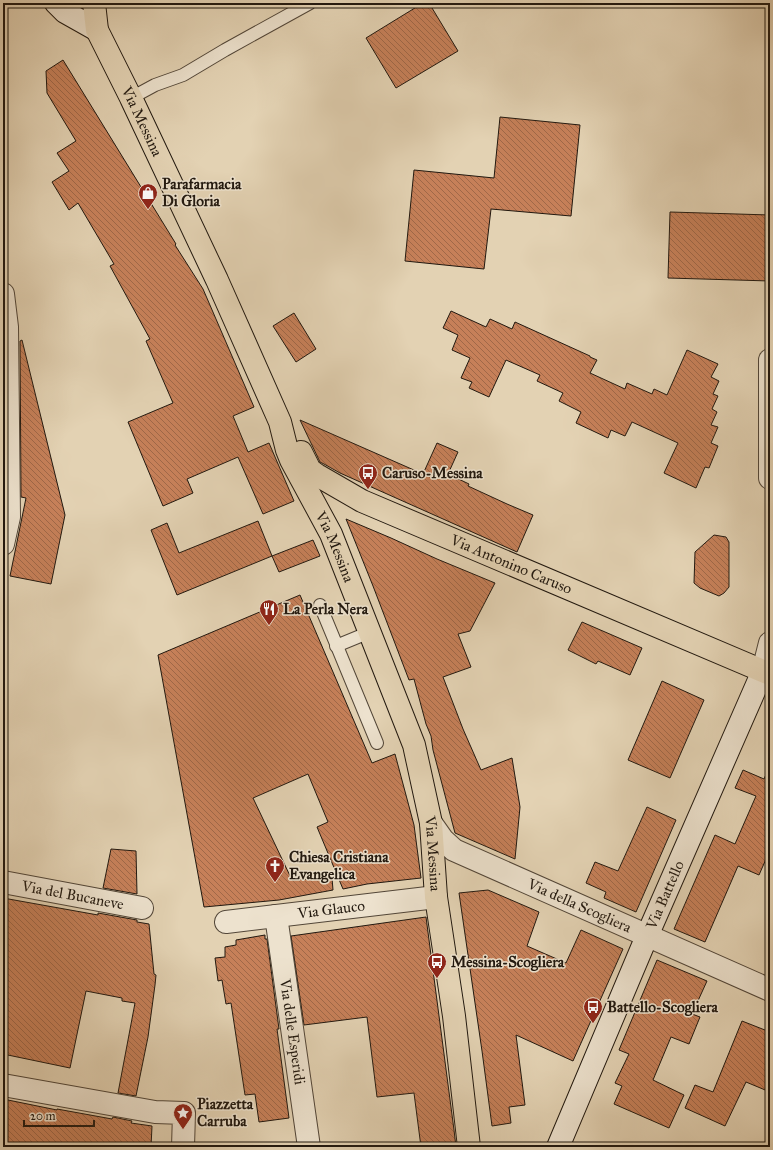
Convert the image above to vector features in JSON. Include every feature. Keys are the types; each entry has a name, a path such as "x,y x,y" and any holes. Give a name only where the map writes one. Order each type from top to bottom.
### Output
{"main road":[{"path":"94,3 97,30"},
{"name":"Via Messina","path":"97,30 131,98 217,280 280,422 291,460 331,534 414,745 431,823 436,897 454,1016 469,1147"},
{"name":"Via Antonino Caruso","path":"280,422 297,444 310,470 362,501 766,673"},
{"path":"331,534 330,511 332,506 337,502 362,501"}],"street":[{"path":"62,6 97,30"},
{"path":"3,294 7,327 9,516 3,544"},
{"path":"770,360 770,478"},
{"name":"Via Battello","path":"558,1147 647,936 766,673 770,643"},
{"name":"Via della Scogliera","path":"431,823 443,840 454,850 770,990"},
{"name":"Via del Bucaneve","path":"3,882 142,908"},
{"name":"Via Glauco","path":"226,922 436,897"},
{"name":"Via delle Esperidi","path":"276,916 309,1147"},
{"path":"3,1085 155,1112 184,1113 184,1147"}],"lane":[{"path":"131,98 155,85 183,75 310,3"},
{"path":"320,605 377,743"},
{"path":"336,646 370,632"}],"building":[{"path":"423,3 429,3 458,51 396,88 366,38"},
{"path":"63,60 203,289 254,407 233,416 248,452 269,443 294,501 263,514 238,457 187,479 193,493 163,506 128,422 173,403 146,341 150,339 110,266 114,264 78,203 69,210 52,182 69,171 57,153 76,141 47,93 46,71"},
{"path":"500,117 580,125 571,216 491,209 484,269 405,261 414,170 494,178"},
{"path":"670,212 770,215 770,281 668,278"},
{"path":"451,311 486,327 490,319 512,329 515,322 597,360 590,373 625,389 627,383 652,394 654,389 667,395 687,350 718,364 711,377 719,381 713,394 718,396 712,409 717,412 711,425 718,427 711,443 718,446 709,468 705,467 696,488 664,473 678,443 632,422 625,436 611,430 608,438 576,423 581,412 559,401 563,393 537,381 540,375 506,360 489,397 469,388 472,382 461,378 470,358 452,350 458,335 443,328"},
{"path":"294,313 316,349 296,362 273,326"},
{"path":"22,340 65,515 51,584 10,576 26,498 21,497 20,341"},
{"path":"300,420 423,474 437,443 458,452 448,474 469,484 468,486 533,515 517,552 340,473 320,462"},
{"path":"346,519 495,583 470,631 458,634 471,667 443,677 481,770 512,758 520,807 515,859 455,833 433,750 431,736 426,724 414,679 409,680"},
{"path":"258,521 272,556 177,595 151,530 167,523 179,553"},
{"path":"714,535 726,537 729,542 729,587 719,596 700,588 694,583 695,552"},
{"path":"313,540 320,556 279,572 272,556"},
{"path":"300,595 372,763 395,754 414,825 421,878 367,884 343,889 317,827 328,822 308,774 253,798 292,880 332,878 333,890 279,900 204,907 158,655"},
{"path":"582,622 642,648 630,675 598,661 596,664 568,650"},
{"path":"662,681 704,700 670,778 628,760"},
{"path":"770,765 770,850 759,875 738,866 705,942 674,929 715,835 735,844 756,796 735,788 743,770 764,779"},
{"path":"647,807 676,820 636,912 604,898 606,892 586,883 595,862 618,871"},
{"path":"111,849 136,851 137,894 103,888"},
{"path":"488,890 539,912 527,946 566,963 581,930 623,949 573,1061 516,1035 525,1105 509,1107 511,1123 492,1126 459,893"},
{"path":"3,898 98,915 98,913 137,920 137,922 149,924 154,974 156,975 148,1037 136,1096 118,1093 135,1003 122,1001 122,998 86,991 70,1068 3,1054"},
{"path":"426,917 456,1147 421,1147 414,1093 377,1097 367,1017 304,1025 291,936"},
{"path":"265,935 265,939 267,939 279,1029 277,1029 289,1118 259,1122 255,1094 245,1095 231,1003 226,1004 222,980 218,981 215,958 225,957 225,947 236,945 236,940"},
{"path":"657,960 707,981 692,1014 700,1017 689,1044 671,1037 653,1080 684,1095 669,1128 614,1104 622,1086 615,1083 629,1054 619,1050"},
{"path":"742,1021 770,1032 770,1092 746,1082 725,1126 685,1108 695,1085 713,1092"},
{"path":"3,1099 112,1119 113,1117 132,1121 131,1123 152,1126 151,1147 3,1147"}],"place":[{"name":"Parafarmacia Di Gloria","path":"148,210"},
{"name":"Caruso-Messina","path":"368,490"},
{"name":"La Perla Nera","path":"269,626"},
{"name":"Chiesa Cristiana Evangelica","path":"275,883"},
{"name":"Messina-Scogliera","path":"437,979"},
{"name":"Battello-Scogliera","path":"593,1024"},
{"name":"Piazzetta Carruba","path":"183,1130"}]}
